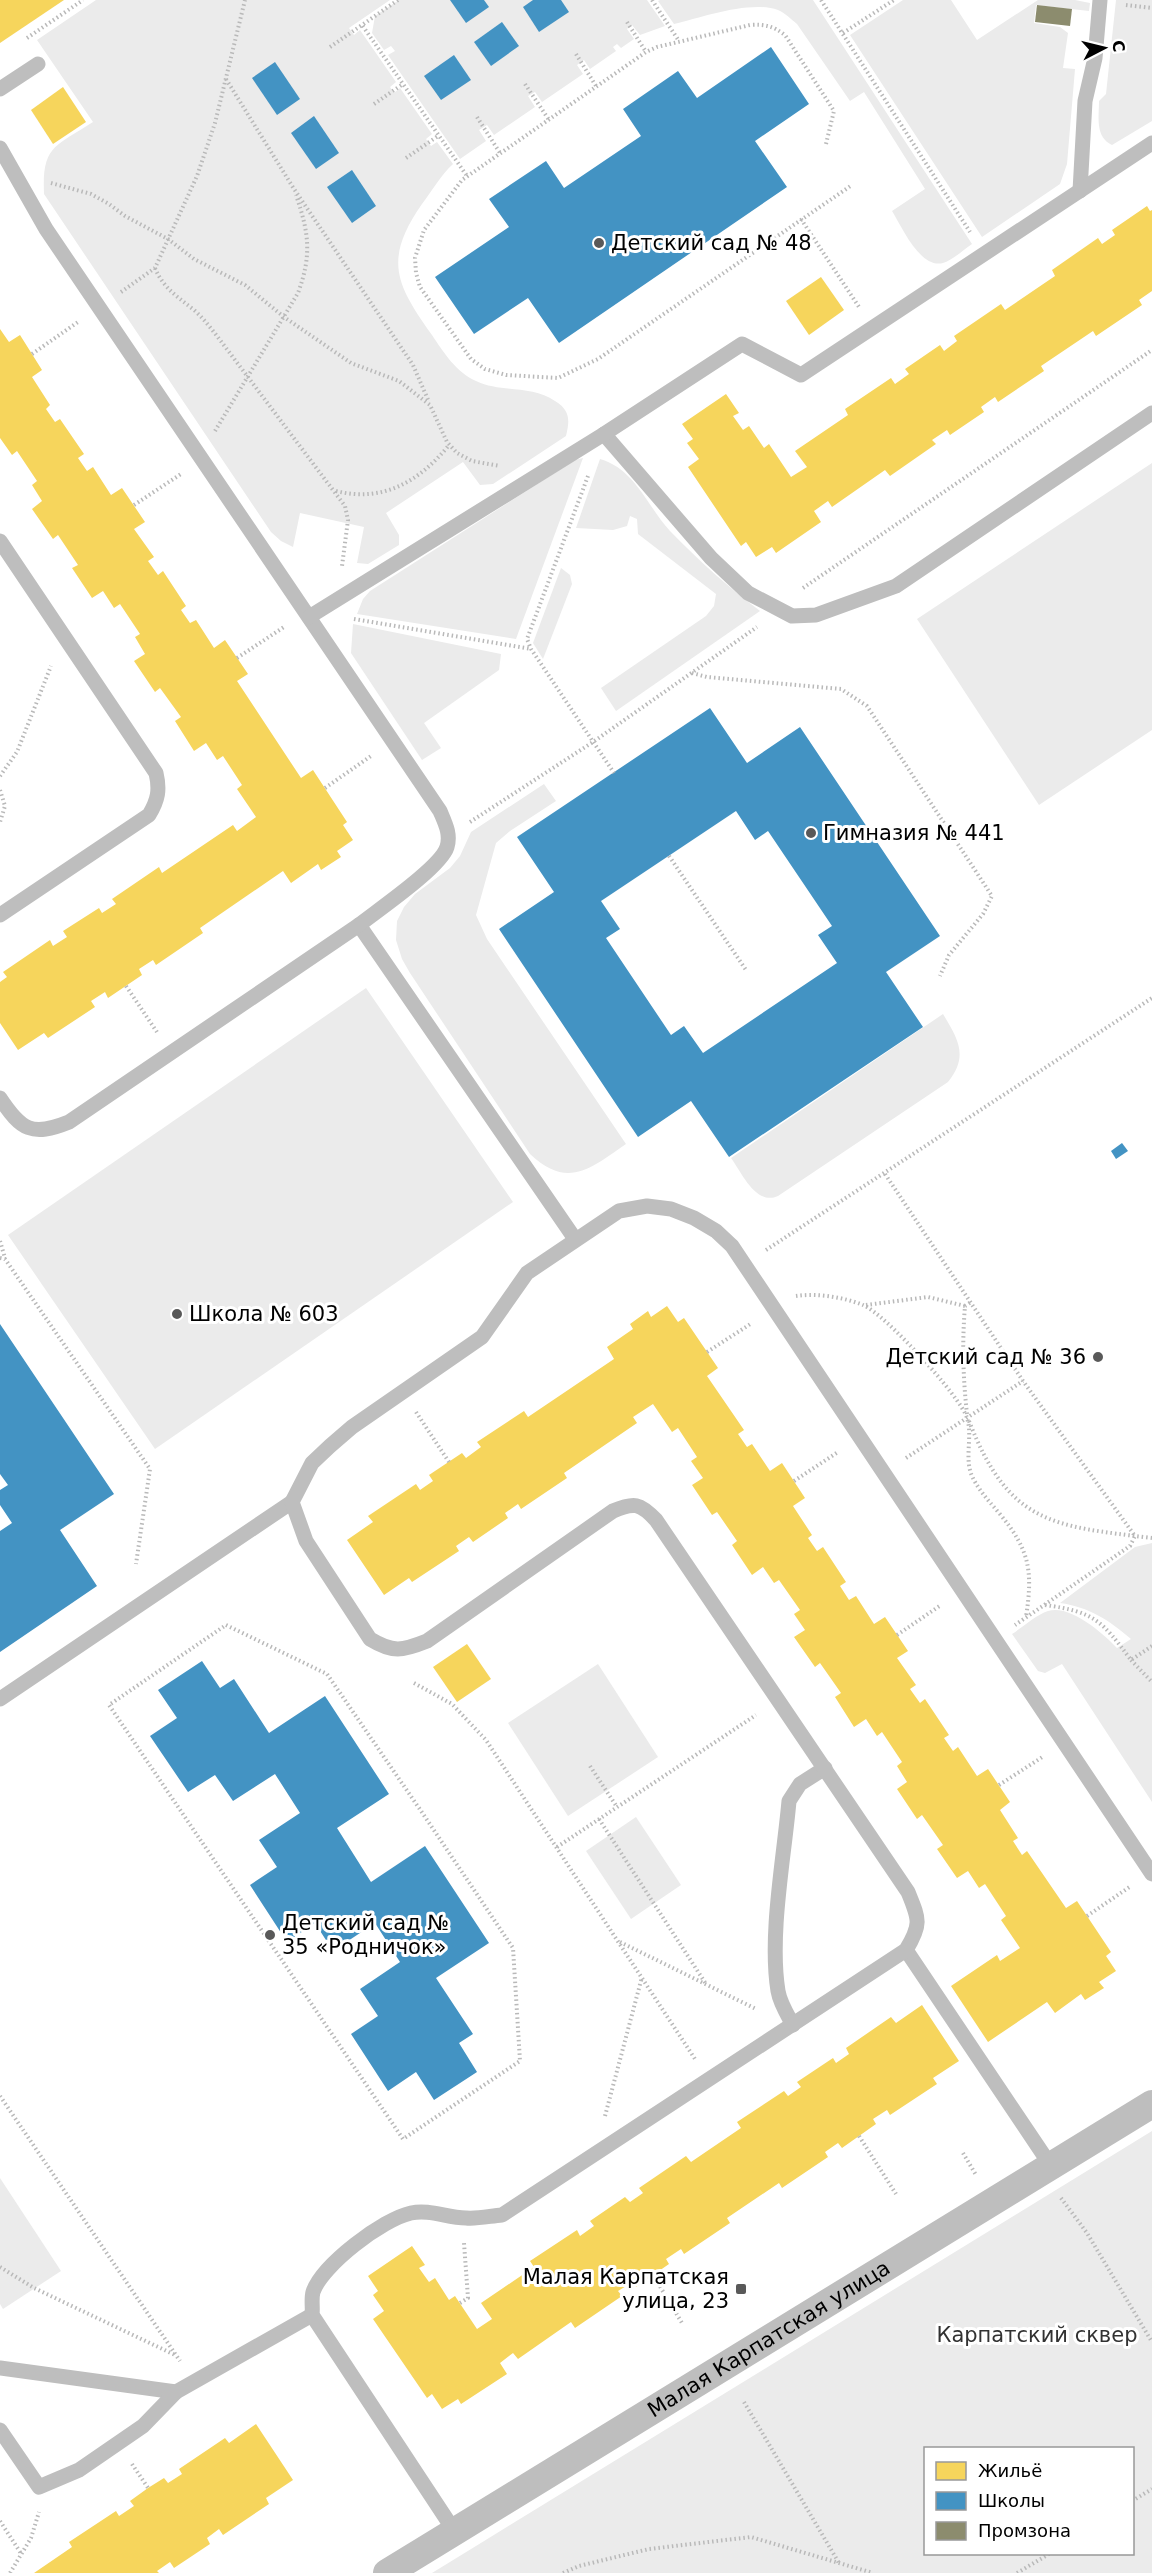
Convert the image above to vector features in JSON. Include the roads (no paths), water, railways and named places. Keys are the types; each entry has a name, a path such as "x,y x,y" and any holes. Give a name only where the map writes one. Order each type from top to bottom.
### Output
{"street":[{"name":"Малая Карпатская улица","path":"387,2573 1152,2104"}],"lane":[{"path":"1080,191 1085,101 1095,58 1100,0"},
{"path":"0,89 38,64"},
{"path":"309,617 604,434 742,344 801,375 1152,142"},
{"path":"0,148 46,229 440,811 448,830 447,848 436,865 359,925 69,1122 50,1130 31,1129 14,1120 0,1098"},
{"path":"604,434 711,558 748,593 792,616 816,615 896,586 1152,413"},
{"path":"0,541 156,773 159,789 157,802 149,815 0,915"},
{"path":"359,925 575,1239"},
{"path":"0,1699 292,1502 312,1463 352,1426 482,1337 526,1273 620,1211 647,1206 671,1209 694,1218 716,1231 732,1246 1152,1873"},
{"path":"292,1502 306,1541 370,1640 386,1649 405,1649 427,1641 613,1510 628,1504 644,1508 656,1520 779,1699 908,1892 916,1912 917,1932 906,1950 502,2215 467,2218 429,2212 410,2213 391,2222 338,2258 323,2274 313,2294 312,2315 455,2532"},
{"path":"793,2025 779,1992 775,1953 789,1801 800,1784 825,1768"},
{"path":"906,1950 1051,2166"},
{"path":"0,2430 39,2487 79,2470 143,2426 176,2392 312,2315"},
{"path":"0,2368 176,2392"}],"place":[{"name":"Детский сад № 48","path":"599,243"},
{"name":"Гимназия № 441","path":"811,833"},
{"name":"Школа № 603","path":"177,1314"},
{"name":"Детский сад № 36","path":"1098,1357"},
{"name":"Детский сад № 35 «Родничок»","path":"270,1935"},
{"name":"Малая Карпатская улица, 23","path":"741,2289"}],"park label":[{"name":"Карпатский сквер","path":"1037,2335"}]}
